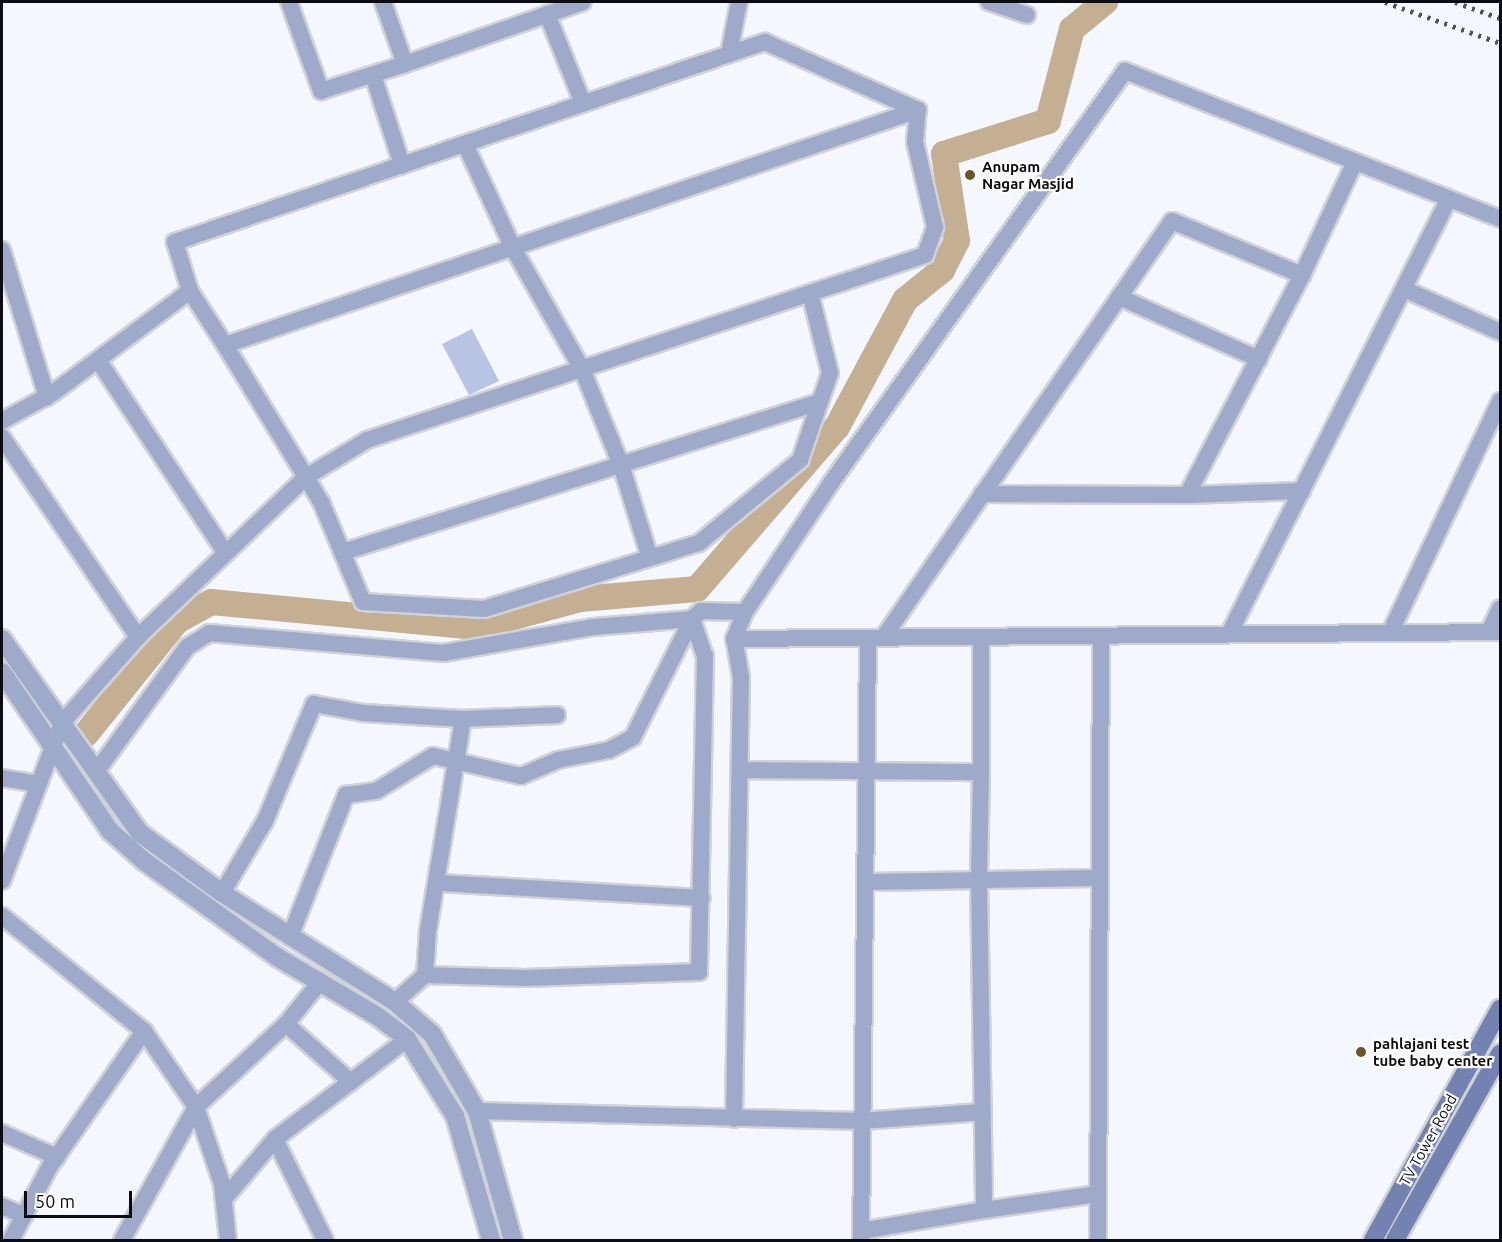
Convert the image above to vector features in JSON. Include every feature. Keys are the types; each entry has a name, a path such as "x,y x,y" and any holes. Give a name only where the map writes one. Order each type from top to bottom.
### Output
{"main road":[{"name":"TV Tower Road","path":"1374,1240 1500,1009"},
{"name":"TV Tower Road","path":"1395,1240 1500,1054"}],"street":[{"path":"289,2 321,91 584,2"},
{"path":"383,2 405,64"},
{"path":"729,54 739,2"},
{"path":"989,2 1027,15"},
{"path":"547,14 584,104"},
{"path":"810,293 830,373 800,460 699,543 484,609 363,602 343,552 306,477 190,291 175,242 765,42 918,111"},
{"path":"734,1119 741,677 734,639 745,612 838,473 1125,71 1500,219"},
{"path":"373,75 402,165"},
{"path":"225,345 918,111"},
{"path":"2,881 62,723 138,637 306,477 367,440 925,255 934,227 915,142 918,111"},
{"path":"465,144 513,248 582,369 621,465 650,558"},
{"path":"1187,495 1302,275 1355,162"},
{"path":"1229,634 1449,199"},
{"path":"1098,1194 984,1210 861,1236 867,774 876,638 982,494 1172,221 1302,275"},
{"path":"2,250 47,397"},
{"path":"1404,289 1500,332"},
{"path":"2,421 47,397 190,291"},
{"path":"1119,297 1259,359"},
{"path":"98,360 225,552"},
{"path":"1390,633 1500,401"},
{"path":"343,552 820,402"},
{"path":"2,436 138,637"},
{"path":"982,494 1187,495 1302,491"},
{"path":"734,639 1495,632 1500,608"},
{"path":"290,937 346,795 376,791 433,756 521,776 558,760 609,750 633,737 692,619 701,610 745,612"},
{"path":"96,772 187,647 209,633 443,653 594,627 692,619"},
{"path":"395,1002 425,975 525,978 699,972 705,656 692,619"},
{"path":"1098,1240 1101,636"},
{"path":"981,637 979,880 984,1210"},
{"path":"2,639 140,833 222,893 395,1002 432,1034 477,1111 513,1240"},
{"path":"2,672 110,831 144,861 277,957 377,1016 406,1039 455,1116 491,1240"},
{"path":"222,893 264,820 314,704 364,713 464,719 557,715"},
{"path":"425,975 428,930 439,883 464,719"},
{"path":"740,770 867,774 981,772"},
{"path":"2,778 39,784"},
{"path":"865,882 1100,878"},
{"path":"439,883 702,898"},
{"path":"2,916 144,1030 196,1107 224,1199 228,1240"},
{"path":"122,1240 196,1107 286,1024 320,982"},
{"path":"286,1024 351,1082"},
{"path":"11,1240 57,1157 144,1030"},
{"path":"224,1199 275,1138 406,1039"},
{"path":"455,1116 477,1111 862,1121 983,1112"},
{"path":"2,1133 57,1157"},
{"path":"275,1138 325,1240"},
{"path":"2,1206 24,1216"}],"building":[{"path":"472,329 499,381 469,395 442,344"}],"waterway":[{"path":"86,734 177,621 211,602 477,627 580,599 697,589 837,427 905,300 942,270 957,241 944,154 1048,121 1072,29 1105,2"}],"railway":[{"path":"1385,2 1500,43"},
{"path":"1455,2 1500,18"}],"place":[{"name":"Anupam Nagar Masjid","path":"970,175"},
{"name":"pahlajani test tube baby center","path":"1361,1052"}]}
